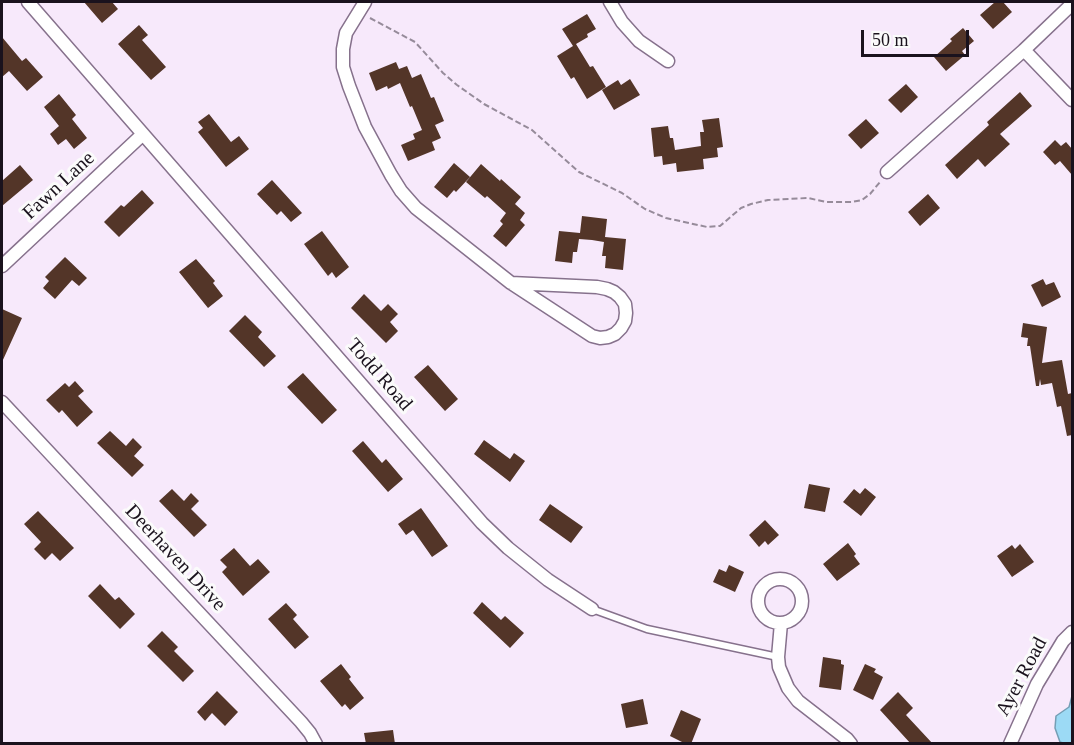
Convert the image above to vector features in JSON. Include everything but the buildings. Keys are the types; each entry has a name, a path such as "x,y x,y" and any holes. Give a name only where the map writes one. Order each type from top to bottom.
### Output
{"street":[{"name":"Todd Road","path":"28,2 483,524 508,548 548,580 592,609"},
{"path":"365,2 346,33 343,67 365,127 401,191 416,208 511,283 592,336 600,338 615,334 625,321 625,304 620,297 607,289 511,283"},
{"path":"610,2 622,22 639,41 668,61"},
{"path":"887,172 1072,4"},
{"path":"1024,50 1072,100"},
{"name":"Fawn Lane","path":"2,266 143,134"},
{"name":"Deerhaven Drive","path":"2,402 293,713 316,744"},
{"path":"781,623 779,667 788,688 798,701 847,738 850,744"},
{"name":"Ayer Road","path":"1010,744 1036,684 1063,641 1072,632"}],"lane":[{"name":"Todd Road","path":"592,609 647,629 778,657"}],"path":[{"path":"357,13 415,42 457,85 484,104 532,130 579,172 666,218 707,227 720,226 741,208 768,200 808,198 833,202 862,200 877,187 887,172"}],"water":[{"path":"1072,696 1072,743 1063,743 1060,742 1055,728 1056,716 1069,707"}]}
